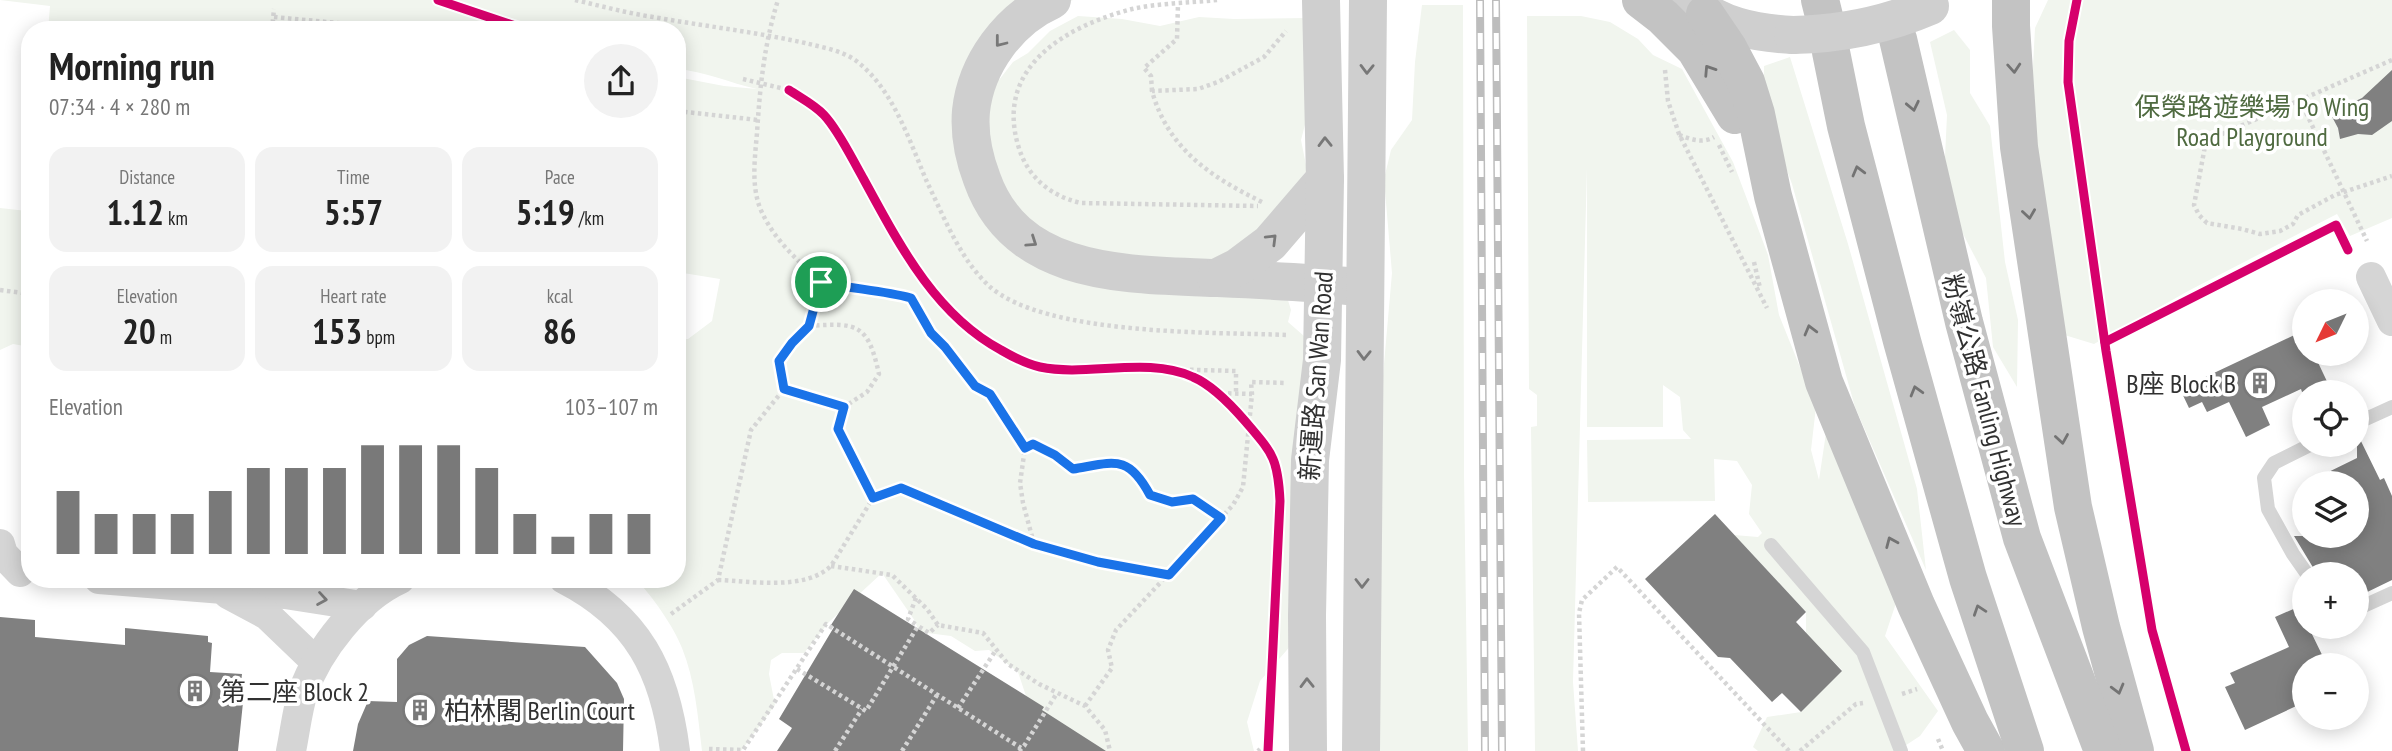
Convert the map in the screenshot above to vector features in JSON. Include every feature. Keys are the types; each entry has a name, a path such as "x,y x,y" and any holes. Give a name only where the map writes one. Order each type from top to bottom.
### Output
{"highway":[{"path":"1641,0 1663,17 1695,49 1722,90 1773,196"},
{"path":"2011,0 2019,147 2073,507 2101,627 2135,751"},
{"path":"1697,7 1728,48 1746,82 1756,114 1773,196 1824,382 1916,605 1986,751"},
{"name":"粉嶺公路 Fanling Highway","path":"1893,15 1964,322 2022,538 2103,751"},
{"path":"1817,26 1968,578 2025,751"}],"street":[{"path":"1052,0 1029,13 999,42 990,56 971,111 973,149 985,189 996,209 1011,226 1028,241 1066,260 1110,272 1364,287"},
{"name":"新運路 San Wan Road","path":"1308,751 1310,460 1322,360 1325,179 1321,1"},
{"name":"新運路 San Wan Road","path":"1361,751 1368,1"},
{"path":"1697,7 1747,30 1817,26 1858,29 1909,15 1935,3"},
{"path":"1216,278 1238,267 1270,243 1325,179"},
{"path":"2371,277 2392,321"},
{"path":"0,544 3,554 17,573"},
{"path":"208,588 241,600 267,615 316,662"},
{"path":"216,588 285,594 362,606"},
{"path":"291,751 302,694 316,662 333,637 362,606 387,588"},
{"path":"581,588 631,630 655,669 671,717 675,751"}],"lane":[{"path":"2369,418 2392,407"},
{"path":"2292,454 2274,463 2264,478 2268,509 2299,562"},
{"path":"1771,545 1863,652 1901,751"},
{"path":"2369,604 2392,593"}],"path":[{"path":"575,0 680,21"},
{"path":"778,0 767,35 760,82 754,178 760,206 773,232 789,252 821,282 850,289 884,291 911,298 931,333 975,386 990,394 1025,448 1020,484 1034,544"},
{"path":"1178,4 1177,39 1144,68 1151,76 1152,91 1160,117 1175,140 1201,167 1269,206 1081,203 1062,198 1037,181 1021,156 1014,131 1014,106 1022,77 1034,60 1094,20 1136,9 1178,4 1217,0"},
{"path":"274,9 274,21"},
{"path":"274,18 308,21"},
{"path":"686,22 832,49 854,59 873,77 891,102 951,232 971,264 989,286 1007,298 1065,319 1098,324 1295,335"},
{"path":"1152,91 1198,89 1218,82 1264,57 1286,31"},
{"path":"2392,60 2206,141 2194,205 2207,223 2260,234 2280,231 2293,224 2298,215 2343,192 2392,176"},
{"path":"731,77 789,90 800,97"},
{"path":"2300,100 2367,242"},
{"path":"686,112 758,120"},
{"path":"1711,128 1732,173"},
{"path":"1679,134 1696,141 1716,137"},
{"path":"1753,258 1762,295"},
{"path":"719,580 751,430 784,389 779,361 809,326 821,282"},
{"path":"0,290 21,293"},
{"path":"809,326 841,323 860,330 873,346 879,374 867,392 844,407 838,429 873,498"},
{"path":"1149,369 1236,371 1236,393"},
{"path":"1163,369 1194,377"},
{"path":"1085,706 1112,668 1108,650 1116,630 1233,505 1242,486 1251,382 1290,383"},
{"path":"1203,384 1230,404"},
{"path":"784,389 844,407"},
{"path":"1214,393 1252,394"},
{"path":"1246,422 1261,439"},
{"path":"1025,448 1033,444 1055,455 1073,469 1125,464 1140,477 1150,495 1172,502 1193,499 1221,518"},
{"path":"671,614 719,580 790,583 825,572 873,498 901,488 1034,544 1098,562 1169,575"},
{"path":"831,566 892,575 927,608 938,625 983,634 1008,664 1039,684 1085,706 1105,730 1110,751"},
{"path":"1583,751 1579,612 1583,600 1617,567 1789,751"},
{"path":"916,598 908,619 929,633 938,625"},
{"path":"709,749 743,750 826,624 1020,750 1058,693"},
{"path":"797,670 866,711 918,626"},
{"path":"957,708 996,650"},
{"path":"902,751 937,695"},
{"path":"1800,751 1856,704 1881,702"},
{"path":"835,751 862,709"}],"green space":[{"path":"0,0 1073,0 1036,15 1003,46 999,80 1013,62 1028,53 1050,31 1078,16 1122,19 1160,26 1199,17 1307,18 1309,109 1301,140 1307,170 1255,244 1287,297 1291,310 1288,322 1304,336 1299,636 1260,681 1247,722 1254,751 1089,751 1063,734 1027,699 1018,672 989,650 975,651 951,636 919,632 915,621 882,573 829,622 804,653 782,653 771,660 769,674 775,705 741,751 702,751 693,686 682,648 662,612 644,588 686,588 686,339 712,321 720,279 686,273 686,79 757,89 686,70 686,21 49,21 50,6"},
{"name":"保榮路遊樂場 Po Wing Road Playground","path":"2048,0 2392,0 2392,218 2350,236 2337,214 2190,290 2094,344 2058,333 2039,182 2032,86 2035,28"},
{"path":"1422,5 1463,5 1464,473 1468,751 1379,751 1379,421 1392,273 1384,179 1391,150 1412,120"},
{"path":"1527,16 1581,16 1610,22 1638,39 1653,55 1682,69 1733,162 1768,255 1779,315 1816,407 1811,450 1819,480 1826,433 1905,576 1885,636 1938,711 1920,736 1897,751 1758,751 1753,747 1767,717 1801,712 1842,670 1806,634 1806,612 1734,535 1758,537 1762,533 1749,514 1752,485 1737,461 1714,459 1715,501 1588,502 1587,440 1691,439 1683,430 1680,397 1663,385 1663,427 1587,427 1587,168 1573,682 1578,751 1535,751 1531,427 1537,426 1537,395 1529,389"},
{"path":"1954,30 1970,50 1970,93 1990,126 2005,262 2018,320 2017,387 1993,347 1986,278 1949,207 1945,157 1947,115 1930,42"},
{"path":"1790,57 1848,244 1917,489 1926,570 1855,407 1792,184 1764,109 1764,66"},
{"path":"0,208 21,210 21,345 13,344 0,350"}],"building":[{"path":"2392,70 2392,121 2372,135 2358,134 2340,139 2330,113 2362,98"},
{"name":"B座 Block B","path":"2292,336 2292,366 2320,366 2326,380 2292,380 2292,393 2262,407 2270,425 2246,437 2229,402 2207,412 2202,402 2189,408 2180,389"},
{"path":"2369,457 2380,480 2384,478 2392,496 2392,580 2369,591 2369,562 2310,562 2301,548 2369,548 2369,471 2330,471 2357,458"},
{"path":"1715,514 1806,612 1796,622 1842,671 1801,712 1782,693 1772,702 1730,658 1718,657 1645,579"},
{"path":"854,589 1044,707 1042,710 1106,751 777,751 792,728 779,719"},
{"path":"2292,610 2292,639 2314,639 2321,653 2292,653 2292,708 2245,730 2225,687 2235,683 2230,673 2289,647 2275,617"},
{"path":"0,617 35,620 35,637 125,645 125,628 208,636 208,642 212,643 210,672 242,674 241,683 245,683 238,751 0,751"},
{"path":"427,636 585,647 617,683 624,699 623,751 353,751 358,724 368,701 397,702 397,659 409,645"}],"railway":[{"path":"1480,1 1485,751"},
{"path":"1496,1 1502,751"}],"cycle path":[{"path":"438,0 500,21"},
{"path":"2077,0 2069,41 2068,82 2106,351 2152,630 2186,751"},
{"path":"789,90 816,108 830,122 904,251 937,297 977,335 1015,358 1040,367 1078,370 1156,368 1193,377 1228,403 1267,449 1275,465 1280,501 1268,751"},
{"path":"2105,342 2336,225 2348,250"}],"place":[{"name":"B座 Block B","path":"2260,383"},
{"name":"第二座 Block 2","path":"195,691"},
{"name":"柏林閣 Berlin Court","path":"420,710"}],"route":[{"path":"821,282 850,289 884,291 911,298 931,333 975,386 990,394 1025,448 1033,444 1055,455 1073,469 1125,464 1140,477 1150,495 1172,502 1193,499 1221,518 1169,575 1098,562 1034,544 901,488 873,498 838,429 844,407 784,389 779,361 809,326 821,282"}]}
